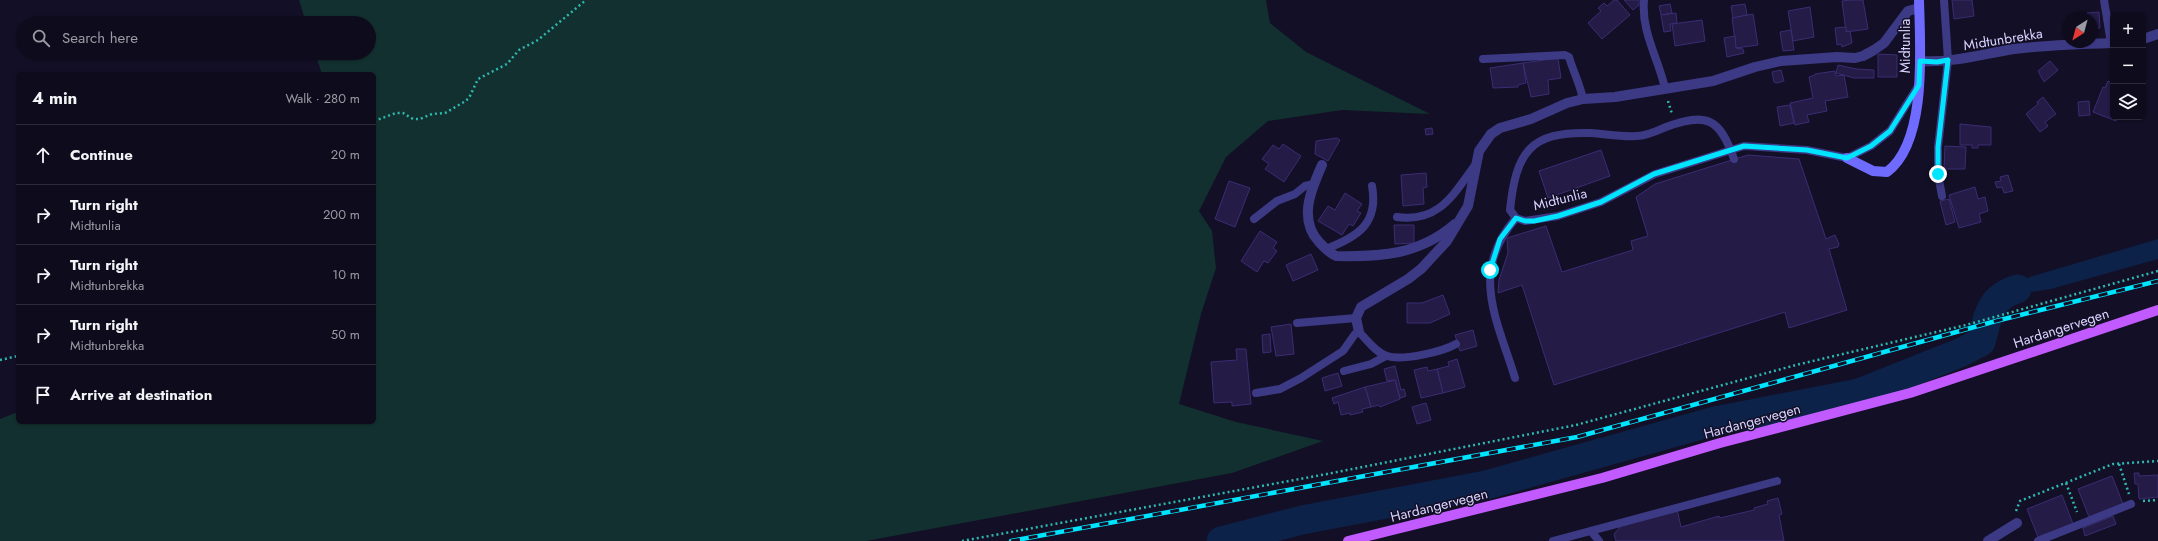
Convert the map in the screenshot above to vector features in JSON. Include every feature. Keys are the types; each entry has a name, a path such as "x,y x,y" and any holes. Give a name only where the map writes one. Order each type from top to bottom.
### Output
{"main road":[{"name":"Hardangervegen","path":"1348,541 1595,480 1720,443 1910,393 2158,310"}],"street":[{"name":"Midtunlia","path":"1356,318 1361,307 1388,292 1421,269 1447,241 1468,206 1476,164 1485,141 1500,128 1530,119 1567,103 1583,99 1615,97 1713,81 1755,67 1781,61 1837,57 1855,58 1863,56 1884,43 1908,11 1919,4"},
{"name":"Midtunlia","path":"1847,158 1873,171 1881,173 1891,169 1910,135 1916,116 1919,85 1919,4"},
{"path":"2146,38 2158,34"},
{"name":"Midtunbrekka","path":"1920,61 1937,62 1963,60 2012,50 2048,45 2110,43"},
{"path":"1322,165 1314,184 1308,205 1307,217 1311,229 1326,249 1336,256 1397,254 1414,249 1432,240 1462,218"},
{"path":"1356,318 1359,332"},
{"path":"1988,541 2017,522"}],"lane":[{"path":"1644,0 1643,17 1665,88"},
{"name":"Midtunbrekka","path":"1942,196 1938,174 1938,147 1948,60 1944,0"},
{"name":"Midtunbrekka","path":"2104,0 2110,32"},
{"path":"1483,59 1565,55 1569,57 1573,73 1580,87 1583,99"},
{"name":"Midtunlia","path":"1734,159 1727,138 1714,124 1703,120 1695,119 1637,136 1573,134 1540,142 1531,148 1518,165 1513,181 1510,210 1516,218 1525,221 1534,221 1558,216 1601,202 1654,174 1744,146 1807,150 1847,158 1871,146 1890,131 1919,85"},
{"name":"Midtunlia","path":"1397,217 1408,218 1440,209 1453,195 1476,164"},
{"path":"1254,219 1277,201 1295,194 1305,186 1314,184"},
{"path":"1326,249 1352,238 1365,226 1374,197 1372,186"},
{"path":"1515,378 1491,299 1489,285 1494,252 1507,228 1516,218"},
{"path":"1297,323 1356,318"},
{"path":"1256,393 1280,389 1301,378 1343,351 1355,334 1359,332 1373,347 1386,356"},
{"path":"1344,372 1371,364 1386,356 1410,357 1456,344"},
{"path":"1553,541 1777,481"},
{"path":"2038,541 2130,504"},
{"path":"1591,531 1599,541"}],"path":[{"path":"376,120 403,112 413,119 420,119 432,114 445,113 469,98 478,80 507,64 519,50 538,40 586,0"},
{"path":"1665,88 1675,124"},
{"path":"962,541 1327,474 1576,425 1796,365 1966,325 2158,271"},
{"path":"0,360 16,356"},
{"path":"2017,522 2014,515 2020,501 2113,464 2158,461"},
{"path":"2119,464 2128,489"},
{"path":"2066,483 2076,509"}],"green space":[{"path":"299,0 1266,0 1270,23 1306,52 1430,114 1342,110 1268,121 1226,157 1199,211 1212,231 1216,268 1201,314 1179,404 1236,422 1323,441 1232,473 866,541 0,541 0,419 16,413 16,424 376,424 376,72 321,72 317,60 376,60 376,16 304,16"}],"water":[{"path":"2158,239 2158,259 2051,289 2018,294 2004,301 1995,312 1981,316 1993,292 2013,282"}],"building":[{"path":"1614,0 1617,0 1630,15 1602,39 1588,23 1601,11 1598,8 1604,3 1607,6"},
{"path":"1624,0 1639,0 1639,5 1633,10"},
{"path":"1863,0 1868,29 1846,32 1842,1"},
{"path":"1952,0 1972,0 1974,16 1954,19"},
{"path":"1670,4 1672,13 1661,15 1659,6"},
{"path":"1745,4 1747,15 1733,18 1731,6"},
{"path":"1810,7 1814,37 1793,41 1788,11"},
{"path":"2098,12 2100,28 2098,28"},
{"path":"1676,13 1677,23 1670,24 1671,31 1664,32 1661,15"},
{"path":"1753,14 1758,45 1736,48 1732,18"},
{"path":"1702,20 1705,41 1675,46 1672,24"},
{"path":"1846,27 1846,32 1850,31 1852,43 1842,47 1841,44 1837,45 1835,28"},
{"path":"1791,30 1794,50 1783,51 1780,32"},
{"path":"1735,36 1736,48 1743,49 1744,53 1727,57 1724,38"},
{"path":"1878,54 1897,55 1897,77 1878,77"},
{"path":"1558,58 1561,78 1548,80 1549,94 1531,97 1523,63"},
{"path":"2050,61 2058,70 2044,82 2038,71"},
{"path":"1523,63 1526,83 1518,85 1518,87 1493,88 1490,68"},
{"path":"1838,65 1856,69 1874,70 1874,78 1854,78 1836,73"},
{"path":"1781,70 1784,81 1777,83 1774,82 1772,72"},
{"path":"1835,71 1836,76 1844,75 1848,97 1825,101 1827,111 1807,115 1809,122 1795,125 1790,103 1813,98 1809,77 1815,74"},
{"path":"2108,81 2110,82 2110,119 2093,112 2103,87 2105,88"},
{"path":"2043,97 2056,114 2045,122 2048,126 2040,132 2026,114 2038,104 2037,102"},
{"path":"2089,101 2090,115 2079,116 2078,102"},
{"path":"1790,105 1794,123 1780,126 1777,107"},
{"path":"1960,124 1991,127 1991,145 1978,145 1978,148 1972,148 1972,145 1960,145"},
{"path":"1432,128 1433,134 1426,135 1425,129"},
{"path":"1337,138 1340,140 1328,161 1315,154 1316,141"},
{"path":"1283,144 1301,156 1284,182 1265,169 1269,164 1262,159 1273,145 1279,149"},
{"path":"1945,146 1966,147 1965,169 1944,169"},
{"path":"1601,150 1610,176 1548,198 1539,171"},
{"path":"1748,155 1799,159 1826,239 1835,235 1839,244 1838,247 1829,249 1847,310 1789,328 1785,312 1554,385 1522,285 1498,293 1499,280 1508,253 1507,238 1546,226 1562,272 1633,250 1631,241 1648,236 1636,197 1655,184"},
{"path":"1426,173 1427,187 1423,188 1424,204 1403,206 1401,175"},
{"path":"2008,175 2013,191 2004,193 2002,187 1997,188 1995,182 2001,181 2000,177"},
{"path":"1229,181 1250,188 1235,227 1215,219"},
{"path":"1975,187 1978,199 1985,197 1988,211 1979,214 1981,222 1959,228 1949,195"},
{"path":"1345,193 1362,204 1357,211 1361,213 1353,226 1349,224 1342,235 1318,221 1328,206 1335,210"},
{"path":"1949,199 1955,222 1946,225 1940,201"},
{"path":"1394,225 1414,225 1414,243 1395,244"},
{"path":"1260,231 1277,242 1273,248 1277,251 1268,263 1264,261 1257,272 1241,261"},
{"path":"1311,254 1318,270 1293,281 1286,265"},
{"path":"1443,295 1450,314 1430,323 1407,323 1407,303 1422,303"},
{"path":"1291,324 1294,354 1276,356 1271,327"},
{"path":"1473,330 1477,346 1460,351 1455,335"},
{"path":"1270,334 1271,352 1263,353 1262,335"},
{"path":"1236,349 1246,349 1251,404 1232,406 1232,402 1214,403 1211,362 1237,360"},
{"path":"1457,359 1465,387 1443,393 1437,369 1449,366 1448,362"},
{"path":"1395,366 1401,390 1404,389 1406,396 1400,398 1395,380 1387,381 1384,369"},
{"path":"1427,367 1428,371 1437,369 1443,393 1421,398 1414,370"},
{"path":"1338,373 1342,386 1325,391 1322,378"},
{"path":"1395,380 1400,399 1380,407 1379,405 1371,407 1365,387"},
{"path":"1365,387 1371,407 1362,409 1363,412 1350,415 1350,413 1341,415 1338,402 1334,404 1332,398"},
{"path":"1426,403 1431,420 1417,424 1412,407"},
{"path":"2134,473 2139,473 2139,476 2158,475 2158,497 2139,499 2138,484 2135,484"},
{"path":"2112,476 2123,504 2089,517 2078,489"},
{"path":"2062,495 2073,524 2038,537 2027,509"},
{"path":"1778,498 1782,514 1779,515 1784,541 1616,541 1614,534 1621,526 1677,509 1681,527 1719,516 1720,518 1754,510 1754,508 1768,504 1767,501"},
{"path":"2113,516 2116,524 2085,536 2083,528"}],"waterway":[{"path":"1221,541 1302,520 1486,485 1715,421 1859,393 1962,352 1981,342 1988,316 1995,303 2001,297 2017,289"}],"railway":[{"path":"1011,541 1577,437 1996,321 2158,281"}],"route":[{"path":"1490,270 1494,252 1500,239 1516,218 1525,221 1534,221 1558,216 1601,202 1654,174 1677,166 1744,146 1819,151 1847,158 1858,153 1871,146 1890,131 1900,117 1919,85 1918,70 1920,61 1937,62 1948,60 1938,147 1938,174"}]}
